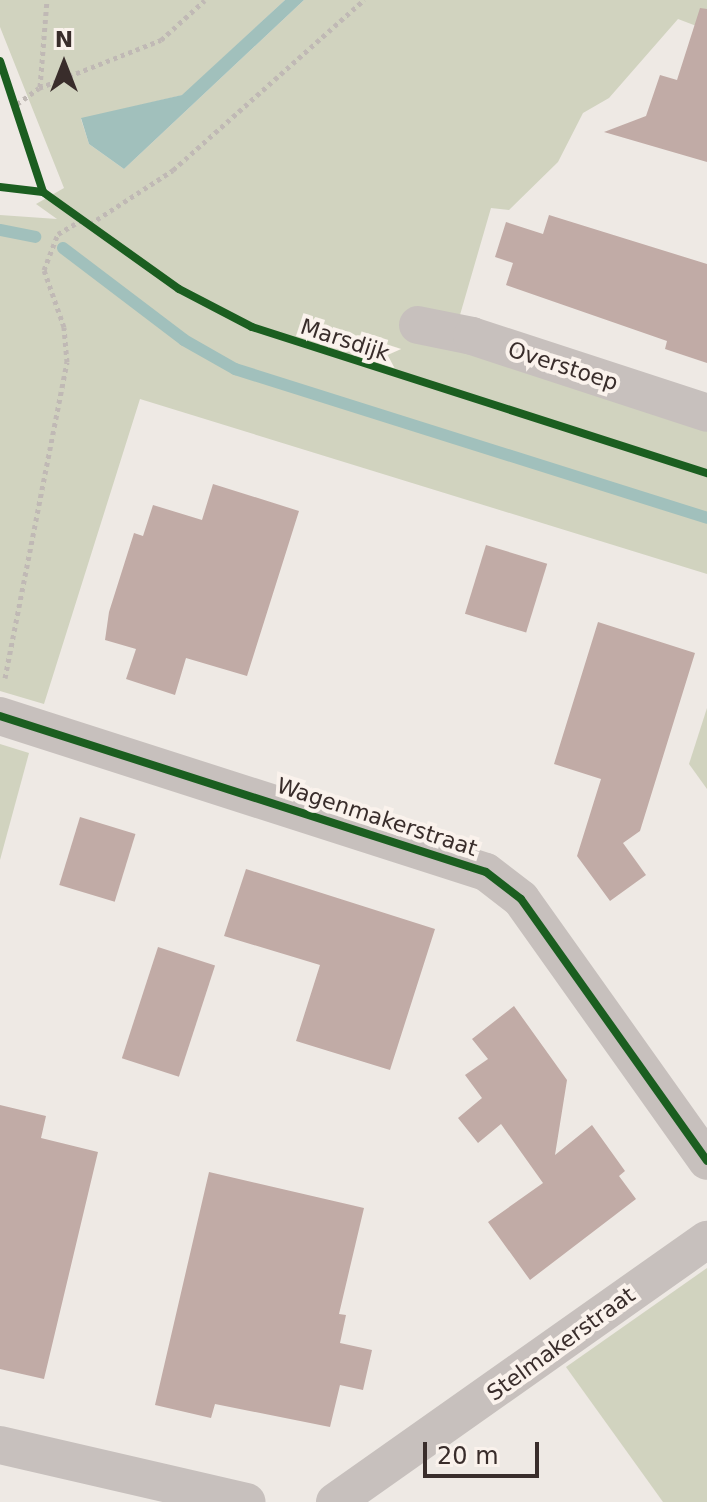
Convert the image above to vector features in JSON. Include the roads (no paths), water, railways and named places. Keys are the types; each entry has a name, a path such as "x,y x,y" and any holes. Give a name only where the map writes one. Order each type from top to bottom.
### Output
{"street":[{"name":"Overstoep","path":"418,325 472,336 707,413"},
{"name":"Wagenmakerstraat","path":"1,705 486,872 521,899 707,1161"},
{"name":"Stelmakerstraat","path":"335,1502 707,1240"},
{"path":"0,1445 246,1502"}],"water":[{"path":"285,0 304,0 124,169 89,144 81,118 182,95"}],"waterway":[{"path":"0,230 35,237"},
{"path":"63,248 184,340 235,369 707,518"}]}
